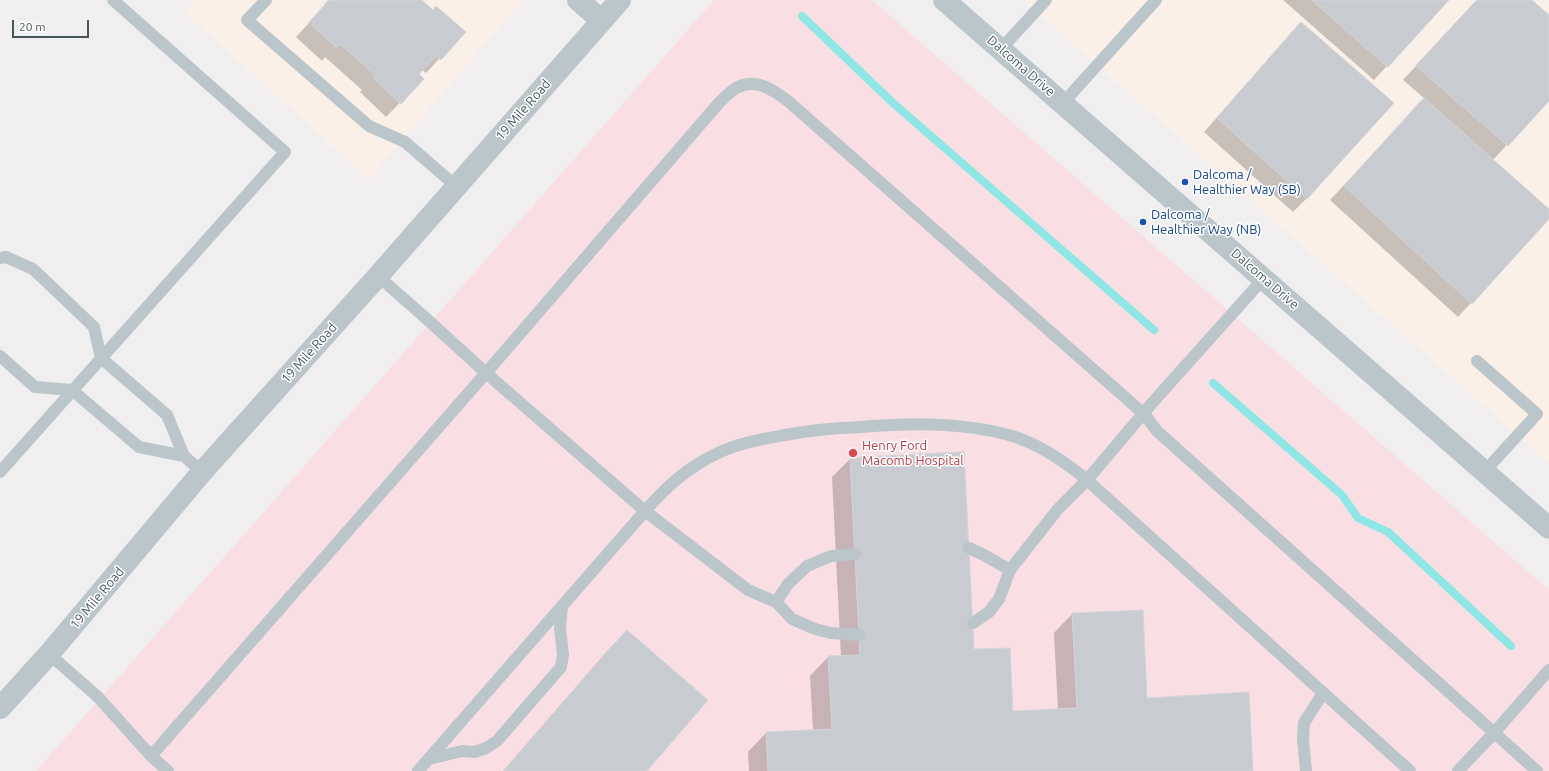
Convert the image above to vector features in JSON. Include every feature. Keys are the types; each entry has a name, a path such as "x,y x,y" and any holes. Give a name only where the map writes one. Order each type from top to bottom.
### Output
{"street":[{"path":"578,0 601,20"},
{"name":"19 Mile Road","path":"0,708 49,654 202,472 457,187 620,0"},
{"name":"Dalcoma Drive","path":"944,0 1002,49 1549,528"}],"lane":[{"path":"0,472 285,152 113,0"},
{"path":"266,0 247,20 369,126 405,142 457,187"},
{"path":"1002,49 1046,0"},
{"path":"1063,103 1156,0"},
{"path":"151,756 486,373 718,104 737,87 750,84 763,86 788,101 1144,414 1156,431 1537,771"},
{"path":"0,258 6,257 33,269 94,327 101,358 167,415 184,456 202,472"},
{"path":"378,276 430,321 486,373 645,511 748,590 776,602 792,619 815,629 831,633 859,635"},
{"path":"973,623 990,612 999,599 1010,570 1058,509 1087,480 1264,278"},
{"path":"0,356 35,387 72,390 139,447 184,456"},
{"path":"1477,361 1537,414 1485,471"},
{"path":"418,771 645,511 664,490 690,468 719,452 753,441 812,430 894,424 936,423 968,427 1010,436 1042,449 1066,463 1087,480 1410,771"},
{"path":"969,548 1010,570"},
{"path":"776,602 788,584 807,566 831,556 855,554"},
{"path":"429,759 455,752 475,752 486,748 497,741 550,681 560,667 563,655 560,628 562,606"},
{"path":"49,654 98,697 151,756 168,771"},
{"path":"1458,771 1494,733 1549,670"},
{"path":"1306,771 1303,738 1304,723 1323,692"}],"shaded area":[{"path":"195,0 522,0 369,179 184,12"},
{"name":"Henry Ford Macomb Hospital","path":"714,0 872,0 1549,590 1549,771 36,771"},
{"path":"1023,0 1549,0 1549,463 1065,37"}],"building":[{"path":"329,0 422,0 433,10 436,6 466,32 441,60 436,56 419,74 424,79 401,104 373,78 375,75 340,44 336,47 309,23"},
{"path":"1312,0 1449,0 1388,67"},
{"path":"1477,0 1532,0 1549,15 1549,101 1508,146 1416,66"},
{"path":"1301,22 1394,103 1307,199 1217,118"},
{"path":"1424,98 1549,209 1549,219 1472,304 1344,186"},
{"path":"964,452 974,649 1010,648 1013,711 1077,708 1072,613 1143,610 1147,698 1249,692 1253,771 768,771 766,732 832,729 828,656 860,655 850,458"},
{"path":"627,630 708,700 647,771 504,771"}],"waterway":[{"path":"802,16 893,103 1154,330"},
{"path":"1213,383 1342,495 1358,518 1388,532 1511,646"}],"place":[{"name":"Dalcoma / Healthier Way (SB)","path":"1185,182"},
{"name":"Dalcoma / Healthier Way (NB)","path":"1143,222"},
{"name":"Henry Ford Macomb Hospital","path":"853,453"}]}
